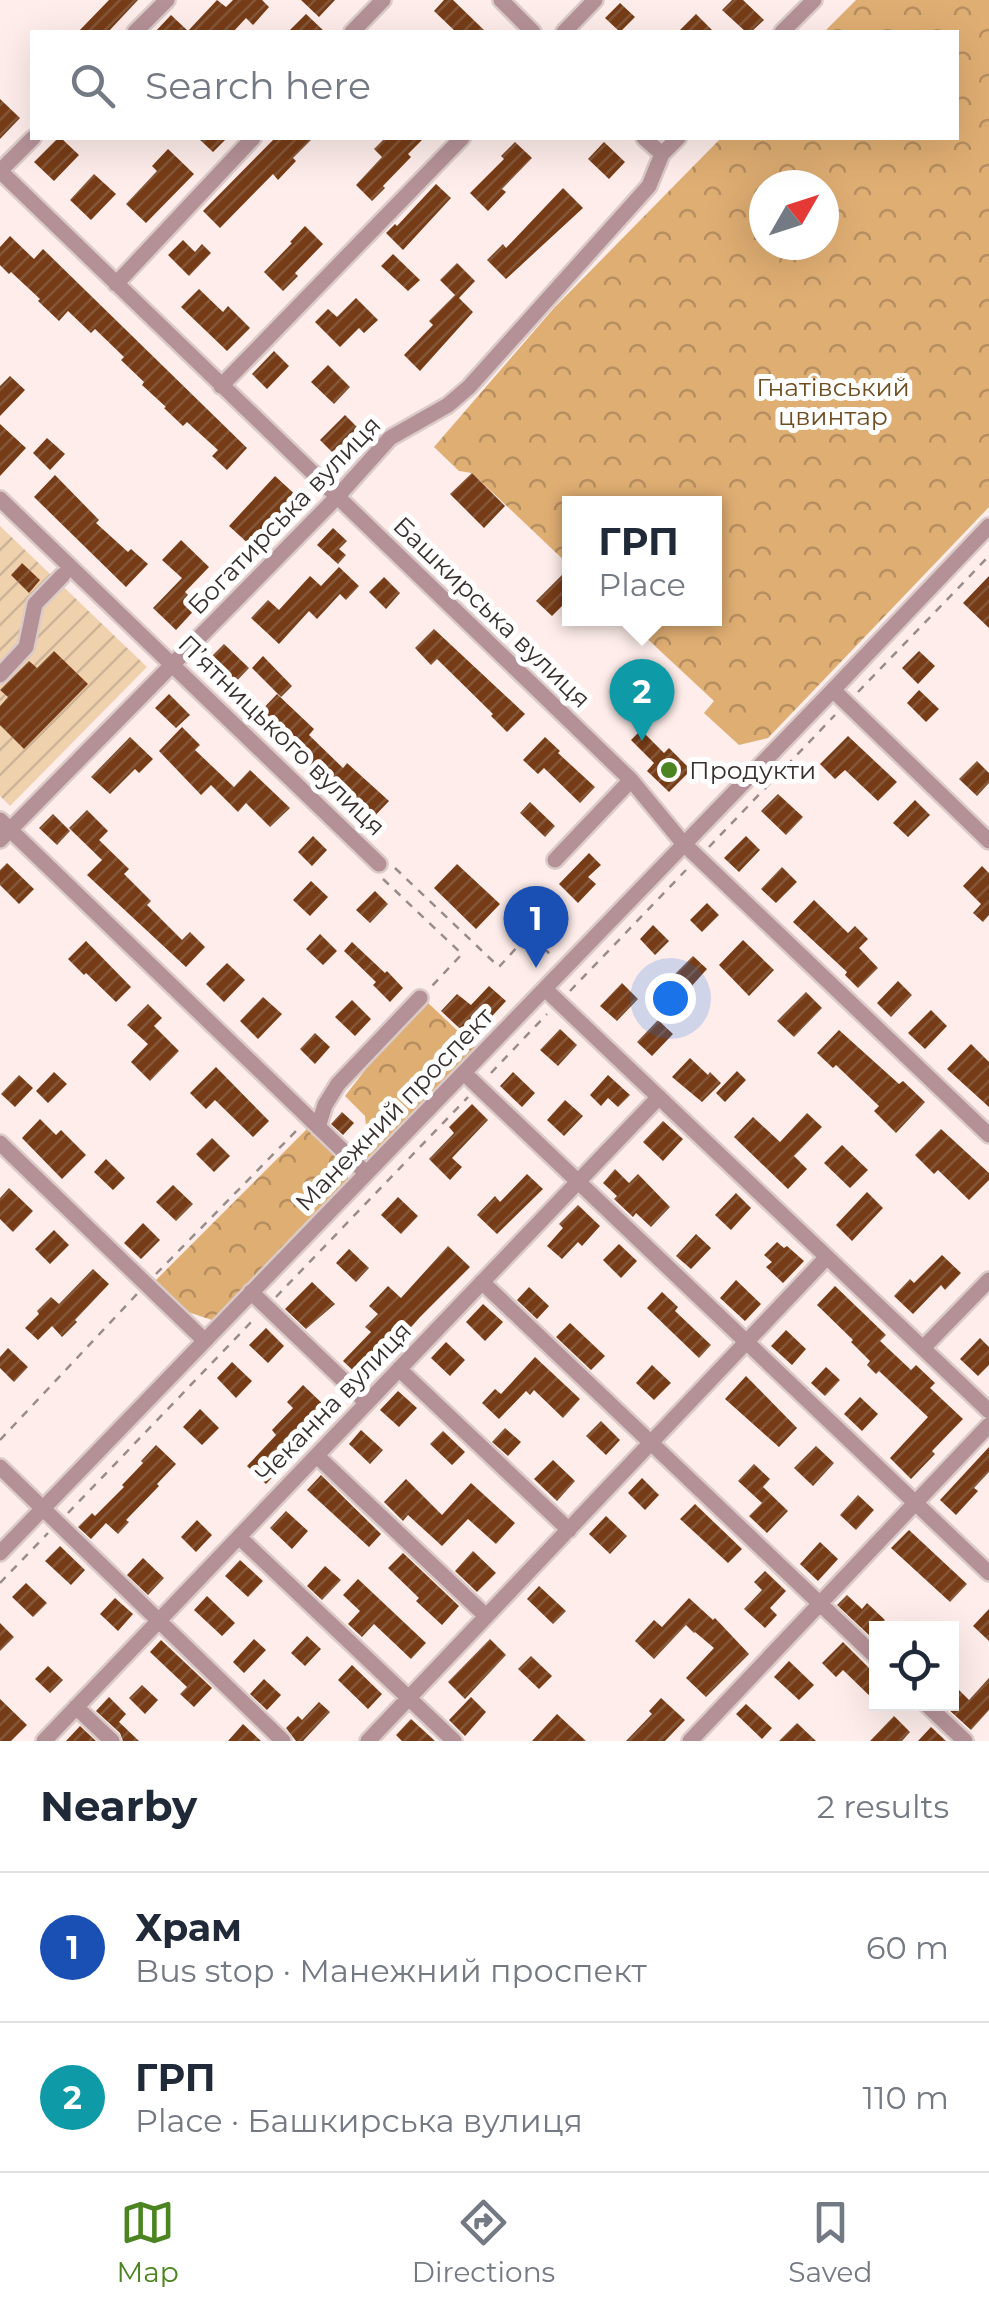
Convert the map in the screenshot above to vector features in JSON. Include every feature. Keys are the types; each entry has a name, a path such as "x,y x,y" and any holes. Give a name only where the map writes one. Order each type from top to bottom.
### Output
{"street":[{"path":"137,30 166,0"},
{"path":"354,30 383,0"},
{"path":"501,0 532,30"},
{"path":"566,30 596,0"},
{"path":"784,30 814,0"},
{"path":"0,171 31,140"},
{"path":"116,284 251,140"},
{"path":"221,386 460,140"},
{"path":"646,140 662,154"},
{"name":"Богатирська вулиця","path":"3,830 172,665 390,438 448,405 469,387 649,186 662,154 676,140"},
{"name":"Башкирська вулиця","path":"0,171 631,780 698,858 989,1135"},
{"name":"П’ятницького вулиця","path":"0,500 379,864"},
{"name":"Манежний проспект","path":"0,1553 989,526"},
{"path":"0,675 26,647 35,604 63,575"},
{"path":"833,690 989,841"},
{"path":"555,860 631,780"},
{"path":"3,830 366,1172"},
{"path":"545,989 989,1411"},
{"path":"318,1127 325,1104 338,1084 420,998"},
{"path":"464,1073 989,1572"},
{"name":"Чеканна вулиця","path":"44,1741 659,1098"},
{"path":"0,1143 204,1340"},
{"path":"368,1741 827,1257"},
{"path":"923,1348 989,1280"},
{"path":"482,1282 869,1650"},
{"path":"251,1292 367,1403"},
{"path":"399,1369 569,1530"},
{"path":"690,1741 989,1425"},
{"path":"316,1456 486,1616"},
{"path":"0,1466 283,1741"},
{"path":"239,1536 454,1741"},
{"path":"76,1707 112,1741"},
{"path":"933,1711 965,1741"}],"path":[{"path":"0,1583 989,556"},
{"name":"П’ятницького вулиця","path":"379,864 388,861 499,967 560,901"},
{"path":"379,864 376,873 462,954 420,998"},
{"path":"529,934 566,968"}],"green space":[{"name":"Гнатівський цвинтар","path":"856,0 989,0 989,507 768,738 739,745 704,713 714,701 634,626 722,626 722,496 562,496 562,558 472,473 459,471 434,447 554,308 719,140 959,140 959,30 826,30"},
{"path":"426,1001 477,1049 369,1160 365,1155 372,1139 367,1135 365,1116 345,1096 386,1043"},
{"path":"308,1128 348,1168 348,1183 212,1320 185,1311 155,1281"}],"shaded area":[{"path":"0,526 147,667 10,806 0,796"}],"building":[{"path":"109,0 138,0 110,30 80,30"},
{"path":"217,0 226,7 233,0 262,0 269,7 253,25 246,18 235,30 189,30"},
{"path":"301,0 335,0 319,17"},
{"path":"444,0 453,0 484,30 454,30 434,11"},
{"path":"732,0 743,0 764,20 753,30 744,30 722,10"},
{"path":"620,3 635,17 622,30 605,18"},
{"path":"306,14 323,30 290,30"},
{"path":"696,14 712,30 680,30"},
{"path":"171,15 187,30 157,30"},
{"path":"0,99 20,118 0,139"},
{"path":"56,140 63,140 79,155 54,181 34,162"},
{"path":"200,140 225,140 213,152"},
{"path":"273,140 311,140 278,180 273,174 220,228 203,211"},
{"path":"383,140 422,140 372,201 356,185 382,157 374,149"},
{"path":"515,142 532,158 502,189 506,192 488,211 470,193"},
{"path":"604,142 625,162 609,179 588,159"},
{"path":"168,149 194,174 146,223 126,204 157,171 152,166"},
{"path":"94,174 116,194 91,220 70,200"},
{"path":"436,184 451,198 403,250 386,233"},
{"path":"563,188 583,208 506,279 487,260 503,244 506,248"},
{"path":"305,226 323,244 283,291 264,272"},
{"path":"10,236 34,259 43,249 247,448 227,470 212,456 218,450 187,422 183,426 164,408 121,360 124,357 95,329 91,333 68,311 59,321 0,265 0,247"},
{"path":"183,240 195,252 202,244 211,253 189,276 168,255"},
{"path":"393,254 420,280 408,291 381,266"},
{"path":"457,263 475,281 459,298 473,312 420,371 404,355 455,295 440,280"},
{"path":"199,289 223,312 228,306 250,328 227,351 181,307"},
{"path":"356,298 378,320 364,333 359,328 340,347 315,322 328,309 337,317"},
{"path":"274,351 289,366 267,389 252,374"},
{"path":"328,365 350,387 334,404 311,382"},
{"path":"10,376 25,390 0,416 0,386"},
{"path":"345,415 362,432 337,457 320,440"},
{"path":"0,424 26,448 0,476"},
{"path":"47,438 65,454 50,470 33,453"},
{"path":"472,473 505,506 484,528 450,494"},
{"path":"55,475 99,520 96,523 148,564 126,587 34,497"},
{"path":"275,476 299,498 251,546 229,526"},
{"path":"333,528 347,541 339,549 346,555 338,564 317,545"},
{"path":"181,540 209,567 185,592 199,605 176,630 153,608 182,578 162,560"},
{"path":"22,563 40,580 29,593 11,575"},
{"path":"339,567 359,586 346,600 340,594 317,619 309,611 279,644 251,618 268,600 279,610 310,576 321,586"},
{"path":"562,575 562,606 552,616 536,601"},
{"path":"989,576 989,628 963,603"},
{"path":"384,577 400,593 386,609 369,592"},
{"path":"434,629 525,714 507,732 437,659 431,665 415,648"},
{"path":"224,644 249,668 230,688 205,663"},
{"path":"54,651 88,684 24,749 0,725 0,706 8,697 0,690 29,661 37,668"},
{"path":"919,651 935,666 918,684 902,668"},
{"path":"263,656 292,686 281,697 252,668"},
{"path":"919,690 939,709 926,722 907,703"},
{"path":"169,694 190,715 176,728 155,708"},
{"path":"277,694 314,729 309,735 343,768 347,763 389,801 368,823 258,714"},
{"path":"182,727 200,745 195,750 234,787 250,770 290,808 270,827 246,803 238,812 211,785 201,795 159,751"},
{"name":"Продукти","path":"641,730 664,753 669,748 691,770 669,792 647,771 654,763 631,740"},
{"path":"848,736 897,782 878,801 845,770 835,779 820,764"},
{"path":"130,737 153,759 139,773 135,769 110,794 91,777"},
{"path":"545,737 595,787 580,803 544,768 538,774 523,760"},
{"path":"977,761 989,773 989,783 977,796 959,779"},
{"path":"778,794 803,817 786,835 761,811"},
{"path":"915,800 930,815 908,837 893,823"},
{"path":"530,802 555,826 545,837 520,813"},
{"path":"87,810 108,831 99,840 129,869 124,874 151,901 147,905 182,940 190,932 205,947 186,967 87,875 102,860 69,828"},
{"path":"53,814 70,831 57,845 39,828"},
{"path":"313,836 327,850 312,866 298,852"},
{"path":"746,836 760,850 739,872 724,858"},
{"path":"589,853 601,865 588,877 596,884 578,903 559,884"},
{"path":"7,863 34,889 19,904 0,885 0,870"},
{"path":"457,864 500,904 476,929 434,888"},
{"path":"982,866 989,873 989,915 983,922 973,913 981,904 963,886"},
{"path":"782,867 797,882 776,903 761,889"},
{"path":"311,881 328,897 310,916 293,900"},
{"path":"375,891 388,904 370,923 356,910"},
{"path":"814,900 848,933 855,926 868,939 859,948 878,968 858,988 845,975 847,972 793,922"},
{"path":"707,903 719,915 702,932 690,920"},
{"path":"653,925 669,941 655,955 640,939"},
{"path":"320,934 337,951 323,965 306,949"},
{"path":"743,940 774,970 749,996 719,965"},
{"path":"86,941 131,987 116,1002 68,959"},
{"path":"352,942 403,988 390,1002 344,951"},
{"path":"693,956 707,969 690,988 675,974"},
{"path":"227,963 245,980 224,1002 206,984"},
{"path":"898,981 912,995 891,1017 877,1003"},
{"path":"622,983 638,999 617,1021 600,1006"},
{"path":"489,986 506,1001 471,1039 441,1011 457,994 471,1005"},
{"path":"806,992 822,1008 794,1037 777,1021"},
{"path":"263,997 282,1014 258,1039 240,1021"},
{"path":"352,1000 371,1019 355,1036 335,1017"},
{"path":"148,1004 162,1018 154,1026 179,1051 150,1081 131,1062 148,1044 127,1025"},
{"path":"931,1010 947,1026 925,1049 908,1033"},
{"path":"658,1020 673,1034 652,1056 637,1042"},
{"path":"560,1029 577,1045 558,1066 540,1050"},
{"path":"839,1030 925,1102 896,1133 874,1111 879,1106 836,1065 833,1068 817,1053"},
{"path":"315,1033 330,1047 315,1064 300,1049"},
{"path":"971,1044 989,1062 989,1107 947,1069"},
{"path":"690,1058 721,1083 702,1102 672,1077"},
{"path":"216,1067 269,1121 253,1137 215,1100 206,1109 190,1093"},
{"path":"737,1071 746,1080 725,1102 716,1093"},
{"path":"54,1072 67,1084 48,1103 36,1091"},
{"path":"513,1072 535,1093 522,1107 500,1086"},
{"path":"19,1075 33,1088 15,1107 1,1094"},
{"path":"608,1075 630,1095 618,1107 608,1098 601,1106 590,1095"},
{"path":"565,1100 583,1116 564,1136 547,1120"},
{"path":"472,1104 488,1120 452,1158 462,1167 450,1180 429,1159 454,1133 449,1127"},
{"path":"342,1112 354,1123 343,1135 331,1124"},
{"path":"807,1113 822,1127 794,1156 807,1169 788,1189 734,1137 753,1117 780,1142"},
{"path":"40,1119 56,1135 61,1130 86,1155 62,1179 22,1138"},
{"path":"663,1121 683,1139 663,1161 643,1142"},
{"path":"941,1129 989,1173 989,1180 969,1200 938,1170 934,1174 915,1155"},
{"path":"212,1138 230,1156 214,1172 196,1154"},
{"path":"842,1145 868,1170 850,1188 824,1163"},
{"path":"106,1159 125,1178 113,1190 94,1172"},
{"path":"615,1169 629,1183 638,1174 670,1207 651,1227 636,1213 633,1217 603,1183"},
{"path":"527,1174 543,1189 497,1234 477,1215 495,1196 500,1202"},
{"path":"173,1185 193,1204 176,1221 156,1202"},
{"path":"9,1188 33,1211 13,1232 0,1219 0,1198"},
{"path":"867,1192 883,1208 852,1241 836,1225"},
{"path":"736,1193 751,1208 731,1230 715,1215"},
{"path":"398,1197 418,1216 401,1234 381,1215"},
{"path":"578,1205 600,1226 582,1246 578,1242 562,1259 547,1246 563,1228 559,1224"},
{"path":"143,1223 160,1240 141,1259 124,1243"},
{"path":"54,1230 69,1245 50,1264 35,1249"},
{"path":"696,1234 711,1248 691,1269 676,1256"},
{"path":"777,1242 804,1261 783,1283 766,1267 772,1262 764,1255"},
{"path":"619,1244 637,1261 621,1278 603,1260"},
{"path":"448,1246 470,1267 361,1378 343,1361 371,1332 365,1327 378,1314 369,1306 388,1286 401,1298"},
{"path":"349,1249 369,1268 356,1282 336,1263"},
{"path":"942,1255 961,1273 945,1290 941,1285 913,1314 894,1296 910,1279 914,1283"},
{"path":"93,1269 109,1284 62,1337 52,1326 38,1340 25,1328 51,1297 59,1304"},
{"path":"736,1280 761,1304 745,1321 720,1298"},
{"path":"312,1282 335,1304 306,1329 285,1309"},
{"path":"835,1286 886,1335 880,1341 911,1370 916,1365 935,1383 930,1388 963,1419 911,1479 890,1458 928,1417 879,1371 876,1374 867,1365 870,1361 853,1340 817,1305"},
{"path":"529,1287 549,1306 537,1319 517,1300"},
{"path":"662,1292 678,1307 675,1311 711,1345 699,1358 647,1308"},
{"path":"483,1304 503,1322 485,1341 466,1322"},
{"path":"570,1323 605,1356 591,1370 556,1337"},
{"path":"266,1328 284,1346 268,1363 249,1345"},
{"path":"786,1330 806,1349 792,1365 771,1346"},
{"path":"980,1338 989,1347 989,1365 978,1376 960,1359"},
{"path":"446,1342 465,1360 450,1376 431,1358"},
{"path":"8,1348 28,1367 14,1382 0,1368 0,1357"},
{"path":"535,1357 580,1399 563,1418 534,1390 530,1395 526,1391 499,1419 482,1403 495,1389 501,1394"},
{"path":"232,1362 252,1381 236,1398 217,1378"},
{"path":"652,1365 671,1383 654,1400 636,1383"},
{"path":"826,1367 840,1380 825,1396 811,1383"},
{"path":"746,1376 797,1428 779,1447 725,1399"},
{"path":"303,1385 326,1407 276,1465 280,1469 266,1484 247,1466 276,1435 272,1430 293,1408 287,1402"},
{"path":"398,1391 417,1408 399,1427 380,1410"},
{"path":"860,1397 878,1414 862,1431 844,1414"},
{"path":"200,1409 219,1428 202,1445 183,1427"},
{"path":"601,1421 620,1440 606,1455 586,1436"},
{"path":"505,1428 521,1442 508,1456 492,1442"},
{"path":"361,1430 383,1450 370,1464 349,1444"},
{"path":"443,1431 465,1452 452,1465 430,1444"},
{"path":"156,1445 176,1464 118,1534 106,1523 91,1539 78,1527 124,1487"},
{"path":"816,1446 834,1463 813,1486 794,1468"},
{"path":"989,1447 989,1472 956,1515 940,1500"},
{"path":"553,1460 575,1481 557,1501 534,1479"},
{"path":"754,1464 770,1479 763,1487 788,1511 767,1533 749,1516 762,1503 738,1481"},
{"path":"321,1475 381,1534 369,1547 307,1490"},
{"path":"642,1478 659,1495 645,1510 628,1493"},
{"path":"406,1479 442,1515 471,1483 515,1523 496,1544 468,1519 442,1546 408,1515 403,1521 384,1502"},
{"path":"858,1495 874,1510 856,1530 840,1515"},
{"path":"695,1504 742,1549 728,1563 680,1519"},
{"path":"286,1511 308,1531 292,1549 270,1528"},
{"path":"606,1516 627,1536 610,1554 589,1534"},
{"path":"197,1520 212,1535 196,1552 181,1537"},
{"path":"909,1530 967,1584 950,1602 891,1548"},
{"path":"820,1542 838,1559 818,1581 800,1564"},
{"path":"60,1546 85,1570 71,1585 45,1561"},
{"path":"473,1551 496,1573 477,1592 455,1571"},
{"path":"403,1553 459,1606 442,1625 388,1568"},
{"path":"143,1558 164,1578 148,1595 127,1575"},
{"path":"240,1560 263,1581 248,1597 225,1576"},
{"path":"325,1566 341,1580 322,1600 307,1586"},
{"path":"765,1571 786,1591 770,1608 777,1615 765,1628 744,1609 762,1590 754,1582"},
{"path":"358,1579 426,1643 411,1659 374,1624 362,1637 348,1624 360,1611 343,1595"},
{"path":"26,1583 47,1603 33,1617 12,1597"},
{"path":"539,1586 566,1611 553,1624 527,1599"},
{"path":"847,1595 862,1609 867,1603 885,1620 869,1621 869,1635 837,1605"},
{"path":"207,1596 235,1623 222,1636 194,1610"},
{"path":"115,1598 133,1614 118,1631 100,1614"},
{"path":"689,1598 715,1618 749,1654 706,1697 686,1678 714,1648 695,1632 686,1625 654,1659 635,1641 654,1620 662,1627"},
{"path":"989,1609 989,1641 973,1626"},
{"path":"0,1623 14,1637 0,1651"},
{"path":"307,1636 321,1649 305,1666 291,1653"},
{"path":"254,1639 266,1650 244,1673 233,1662"},
{"path":"490,1639 506,1655 465,1699 448,1682"},
{"path":"161,1640 212,1688 194,1707 180,1694 187,1687 150,1652"},
{"path":"843,1642 869,1668 869,1695 843,1670 836,1677 822,1663"},
{"path":"531,1656 552,1676 539,1689 518,1669"},
{"path":"789,1661 814,1685 799,1700 774,1677"},
{"path":"352,1665 382,1694 368,1709 338,1680"},
{"path":"48,1666 63,1680 50,1693 35,1679"},
{"path":"989,1678 989,1710 971,1730 950,1711 959,1711 959,1690 969,1700"},
{"path":"264,1679 281,1695 267,1710 250,1694"},
{"path":"142,1685 158,1700 145,1714 129,1698"},
{"path":"109,1697 126,1714 119,1722 139,1741 123,1741 120,1733 96,1711"},
{"path":"471,1697 486,1712 465,1736 449,1720"},
{"path":"661,1698 685,1720 665,1741 626,1741 652,1714 649,1711"},
{"path":"0,1699 27,1725 11,1741 0,1741"},
{"path":"319,1702 330,1712 303,1741 296,1741 286,1728 298,1716 302,1720"},
{"path":"746,1704 772,1728 762,1739 736,1714"},
{"path":"557,1714 586,1741 532,1741"},
{"path":"894,1716 910,1732 902,1741 870,1741"},
{"path":"411,1719 435,1741 402,1741 396,1735"},
{"path":"797,1723 816,1741 779,1741"},
{"path":"243,1724 261,1741 228,1741"},
{"path":"80,1726 96,1741 66,1741"},
{"path":"931,1727 946,1741 918,1741"}],"place":[{"name":"ГРП","path":"642,741"},
{"name":"Продукти","path":"669,770"},
{"name":"Храм","path":"536,968"}]}
